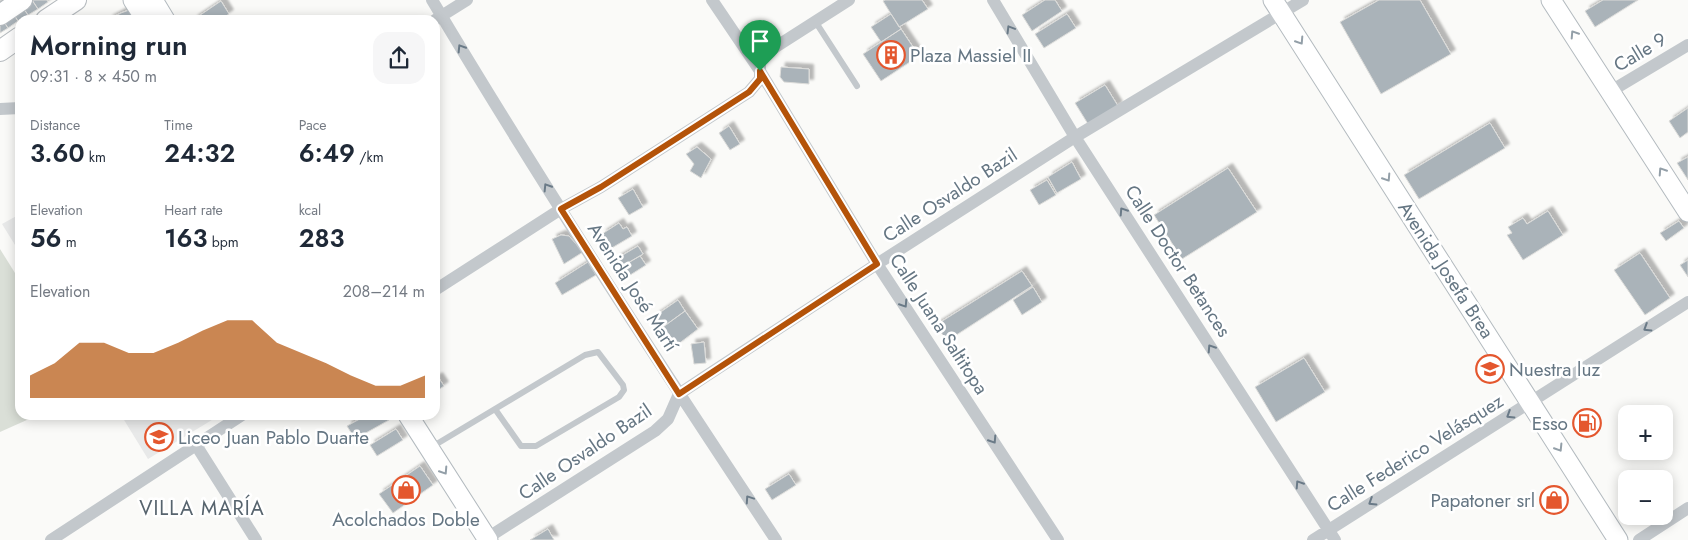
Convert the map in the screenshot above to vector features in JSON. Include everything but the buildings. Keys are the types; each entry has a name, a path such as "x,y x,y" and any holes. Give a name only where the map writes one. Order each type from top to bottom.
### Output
{"main road":[{"path":"0,14 22,0"},
{"path":"54,15 76,0"},
{"path":"133,0 143,15"},
{"path":"1552,0 1688,212"},
{"path":"156,1 163,15"},
{"name":"Avenida Josefa Brea","path":"1278,7 1618,540"},
{"path":"0,51 15,40"},
{"path":"411,420 487,539"}],"street":[{"name":"Avenida José Martí","path":"432,0 437,15"},
{"path":"440,17 467,0"},
{"name":"Calle Juana Saltitopa","path":"712,0 760,71 877,264 1058,540"},
{"path":"440,287 749,92 760,79 760,60 763,55 849,0"},
{"name":"Calle Doctor Betances","path":"992,0 1075,137 1332,535"},
{"name":"Calle Osvaldo Bazil","path":"487,539 655,432 668,418 679,394 877,264 1278,7 1303,0"},
{"name":"Avenida José Martí","path":"440,21 679,394 776,540"},
{"name":"Calle 9","path":"1611,91 1688,45"},
{"path":"0,110 15,108"},
{"name":"Calle Federico Velásquez","path":"1314,540 1332,535 1531,402 1688,302"},
{"path":"51,540 234,420"},
{"path":"196,445 256,540"},
{"path":"1639,540 1688,508"}],"lane":[{"path":"815,21 857,86"},
{"path":"430,448 495,409 585,355 593,352 598,352 623,385 624,390 619,397 536,446 530,447 521,446 495,409"}],"shaded area":[{"path":"15,217 15,245 2,224"},
{"path":"0,249 15,273 15,420 27,420 0,432"},
{"name":"Liceo Juan Pablo Duarte","path":"124,420 212,420 148,459"}],"place":[{"name":"Plaza Massiel II","path":"891,55"},
{"name":"Nuestra luz","path":"1490,369"},
{"name":"Esso","path":"1587,423"},
{"name":"Liceo Juan Pablo Duarte","path":"159,437"},
{"name":"Acolchados Doble","path":"406,490"},
{"name":"Papatoner srl","path":"1554,500"}],"district":[{"name":"VILLA MARÍA","path":"202,508"}],"route":[{"path":"760,71 877,264 679,394 561,209 601,187 749,92 760,79 760,71"}]}
